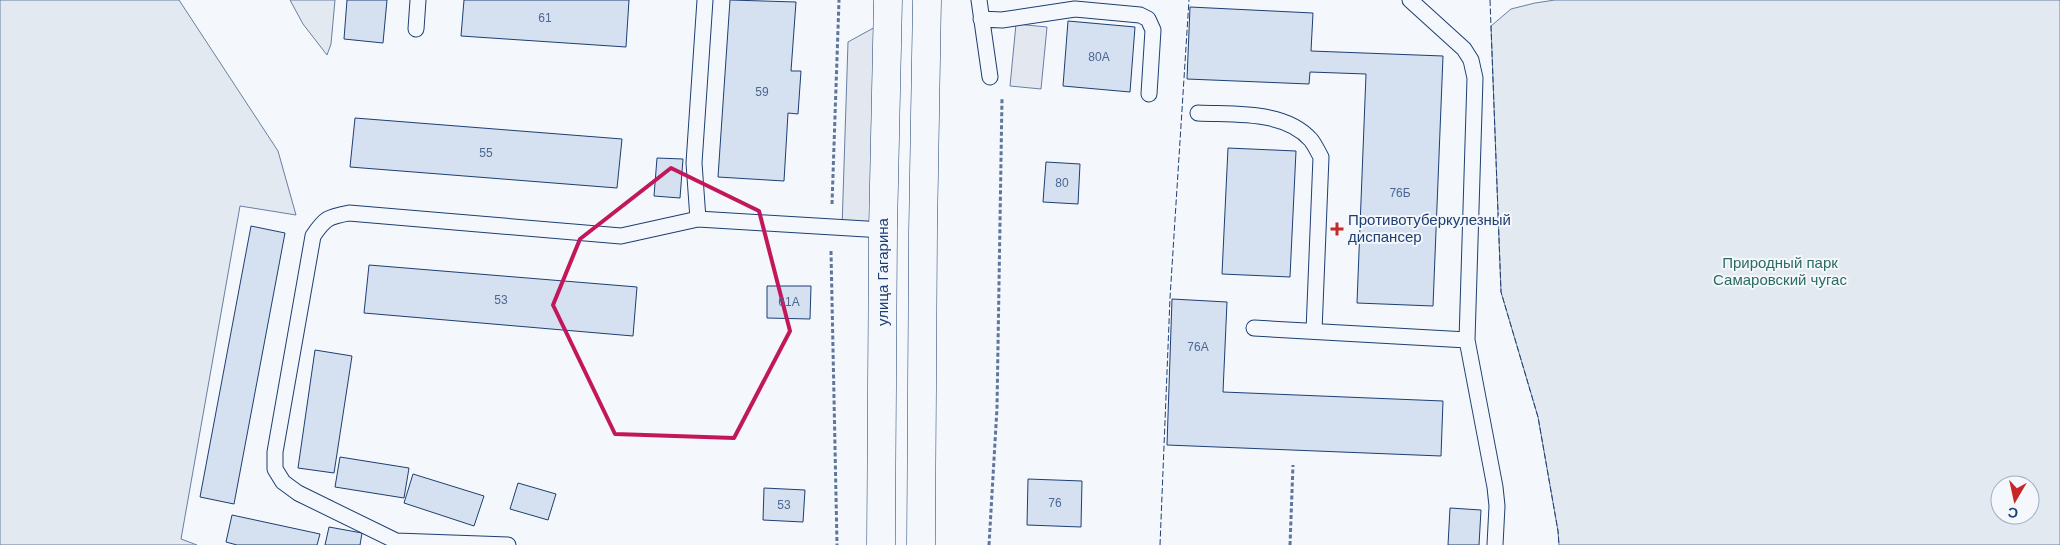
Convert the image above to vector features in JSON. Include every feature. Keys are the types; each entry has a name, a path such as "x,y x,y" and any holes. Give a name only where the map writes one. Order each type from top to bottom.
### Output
{"main road":[{"name":"улица Гагарина","path":"881,545 883,230 888,0"},
{"path":"921,545 927,0"},
{"path":"883,230 923,232"}],"lane":[{"path":"416,29 418,0"},
{"path":"698,219 694,163 705,0"},
{"path":"979,0 990,77"},
{"path":"1410,0 1464,48 1471,60 1476,78 1467,340 1495,486 1497,506 1495,545"},
{"path":"981,18 1002,20 1075,9 1140,15 1148,19 1153,30 1148,94"},
{"path":"1198,113 1277,118 1295,126 1312,141 1321,157 1314,331"},
{"path":"508,545 395,543 298,493 283,482 275,469 275,452 313,236 323,221 349,213 621,236 698,219 883,230"},
{"path":"1254,328 1467,340"}],"path":[{"path":"837,545 832,227 838,0"},
{"path":"989,545 997,408 1002,96"},
{"path":"1290,545 1293,465"}],"highlighted area":[{"path":"671,168 759,211 790,331 734,438 615,434 553,305 580,239"}],"green space":[{"path":"0,0 179,0 278,151 296,215 240,206 181,539 197,545 0,545"},
{"path":"290,0 335,0 331,44 327,55 303,24"},
{"name":"Природный парк Самаровский чугас","path":"1555,0 2060,0 2060,545 1559,545 1538,417 1501,292 1491,26 1511,9"}],"shaded area":[{"path":"888,20 883,230 842,228 848,42"},
{"path":"1016,24 1047,27 1041,89 1010,86"}],"building":[{"path":"347,0 387,0 383,43 344,39"},
{"path":"464,0 629,0 626,47 461,36"},
{"path":"730,0 796,2 791,71 801,71 798,114 788,113 784,181 718,177"},
{"path":"1190,7 1313,13 1311,51 1443,56 1433,306 1357,303 1366,74 1310,72 1309,84 1187,79"},
{"path":"1068,21 1135,27 1130,92 1063,86"},
{"path":"355,118 622,139 617,188 350,167"},
{"path":"1228,148 1296,151 1290,277 1222,274"},
{"path":"657,158 683,159 680,198 654,196"},
{"path":"1046,162 1080,164 1078,204 1043,202"},
{"path":"251,226 285,233 234,504 200,497"},
{"path":"369,265 637,287 633,336 364,313"},
{"path":"767,286 811,286 810,319 767,318"},
{"path":"1172,299 1227,302 1223,392 1443,401 1441,456 1167,445"},
{"path":"315,350 352,356 334,473 298,468"},
{"path":"340,457 409,468 404,498 335,487"},
{"path":"413,474 484,496 474,526 404,503"},
{"path":"1028,479 1082,481 1081,527 1027,525"},
{"path":"518,483 556,494 548,520 510,509"},
{"path":"764,488 805,490 803,522 763,520"},
{"path":"1450,508 1481,510 1479,545 1448,545"},
{"path":"232,515 320,534 317,545 237,545 226,542"},
{"path":"329,527 362,533 360,545 325,545"}],"fence":[{"path":"1160,545 1170,298 1189,0"},
{"path":"1490,0 1501,292 1538,417 1559,545"}],"place":[{"name":"Противотуберкулезный диспансер","path":"1337,229"}]}
